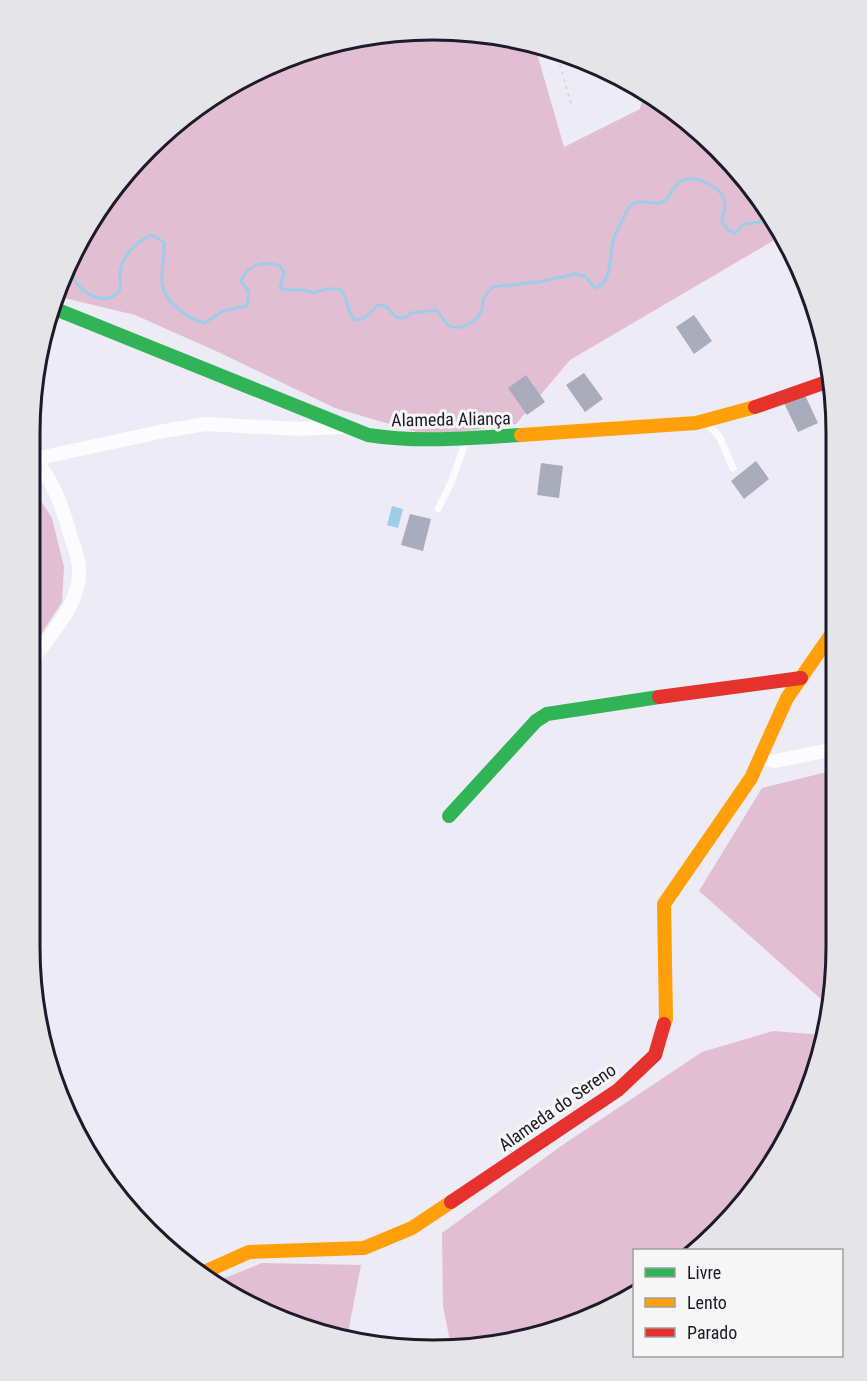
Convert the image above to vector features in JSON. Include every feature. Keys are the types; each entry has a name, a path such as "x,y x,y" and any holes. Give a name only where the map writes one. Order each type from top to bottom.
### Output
{"street":[{"name":"Alameda Aliança","path":"60,311 368,435 392,439 467,439 704,422 823,383"},
{"path":"40,458 205,424 300,429 348,427"},
{"path":"40,468 62,506 79,568 78,581 71,604 40,649"},
{"name":"Alameda do Sereno","path":"209,1270 249,1252 364,1248 412,1228 618,1090 655,1055 666,1019 664,904 751,778 787,698 826,641"},
{"path":"449,816 536,721 547,714 588,706 801,678"},
{"path":"760,758 775,761 826,751"}],"lane":[{"path":"704,422 719,436 733,468"},
{"path":"438,509 451,483 467,439"}],"path":[{"path":"559,61 571,104"}],"shaded area":[{"path":"408,41 459,41 510,48 537,55 564,147 640,109 642,101 693,138 729,174 775,240 570,360 516,424 430,436 335,408 135,315 64,298 93,237 138,174 174,138 237,93 307,61 382,44"},
{"path":"40,500 52,518 64,567 62,602 40,636"},
{"path":"826,772 826,973 823,1001 699,891 762,788"},
{"path":"773,1031 817,1034 806,1074 786,1121 760,1166 729,1207 686,1249 633,1249 633,1286 584,1311 510,1333 450,1340 443,1306 442,1233 561,1146 702,1052"},
{"path":"262,1263 361,1265 348,1331 283,1311 223,1279"}],"water":[{"path":"392,506 403,509 398,528 387,525"}],"building":[{"path":"694,315 712,341 694,354 676,327"},
{"path":"584,373 603,399 585,412 566,385"},
{"path":"526,375 545,402 527,415 508,388"},
{"path":"804,393 818,423 798,432 784,403"},
{"path":"756,461 769,479 744,499 731,481"},
{"path":"541,463 563,466 559,498 537,495"},
{"path":"410,514 431,519 423,551 401,545"}],"waterway":[{"path":"74,275 79,287 90,295 109,298 120,289 120,270 125,257 139,242 151,235 164,242 162,281 166,295 183,313 204,323 223,311 247,306 249,291 241,282 243,276 256,265 274,264 280,266 284,273 280,288 313,293 326,289 340,289 354,319 360,320 381,305 396,317 405,318 411,313 436,310 448,325 462,327 479,316 484,298 493,287 538,282 575,274 585,276 595,288 602,285 609,269 614,236 628,208 638,202 663,202 681,181 693,179 706,182 721,194 725,202 722,222 728,230 735,233 744,224 762,222 763,220"}],"traffic: fast":[{"path":"60,311 368,435 425,439 521,435"},
{"path":"449,816 536,721 547,714 659,697"}],"traffic: slow":[{"path":"521,435 696,423 755,407"},
{"path":"664,1024 666,1019 664,904 751,778 787,698 826,642"},
{"path":"209,1270 249,1252 364,1248 412,1228 451,1202"}],"traffic: jam":[{"path":"755,407 823,383"},
{"path":"659,697 801,678"},
{"path":"451,1202 618,1090 655,1055 664,1024"}]}
